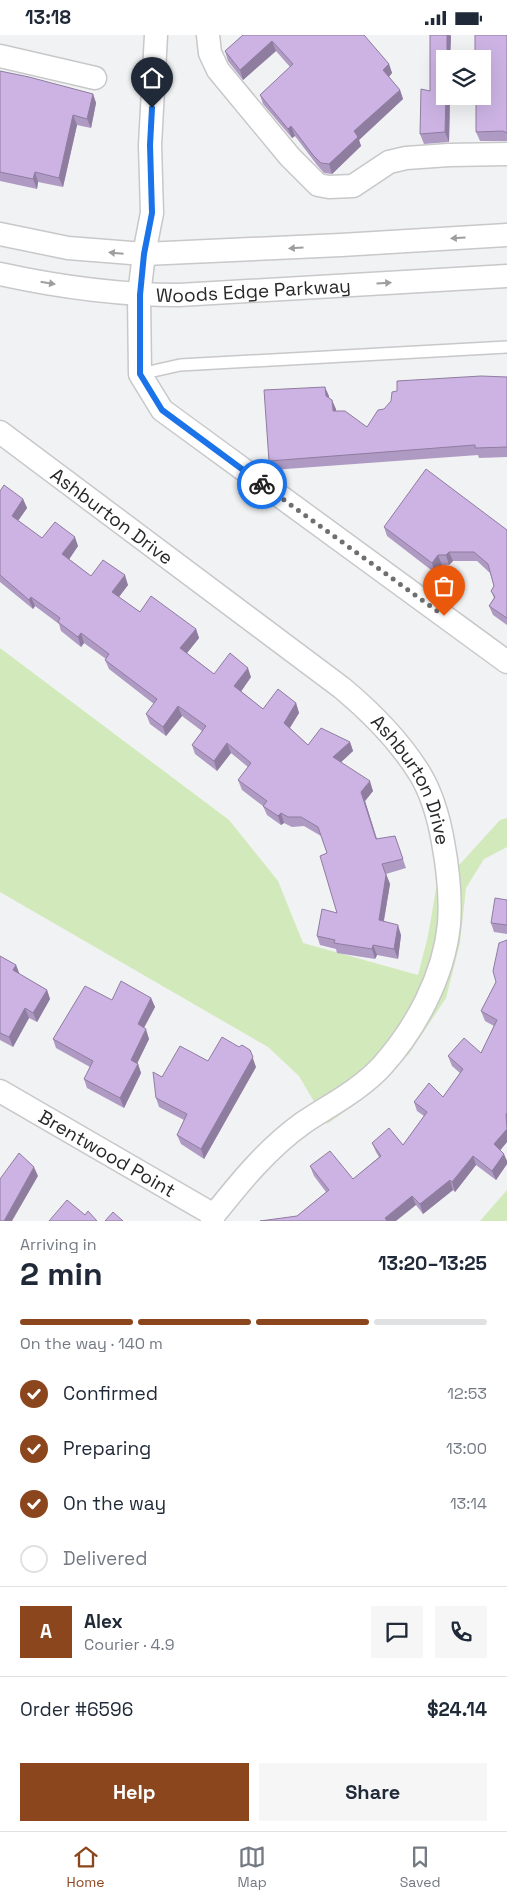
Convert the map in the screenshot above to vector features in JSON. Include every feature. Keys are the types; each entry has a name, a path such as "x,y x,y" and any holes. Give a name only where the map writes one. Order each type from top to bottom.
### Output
{"street":[{"path":"156,35 150,145 152,213 144,254 140,295 140,374 162,410 507,662"},
{"path":"208,35 210,53 218,70 290,157 318,185 329,187 353,186 389,162 406,158 507,154"},
{"path":"0,56 95,78"},
{"path":"0,234 68,248 144,254 507,235"},
{"name":"Woods Edge Parkway","path":"0,274 69,286 140,295 209,294 507,276"},
{"name":"Ashburton Drive","path":"0,432 367,708 405,752 421,775 430,794 441,829 448,870 450,895 449,925 438,971 426,1000 404,1039 381,1067 356,1089 303,1124 274,1147 248,1173 213,1218"},
{"name":"Brentwood Point","path":"0,1091 213,1218"}],"lane":[{"path":"140,374 180,365 507,347"}],"green space":[{"path":"0,648 229,820 278,881 303,943 418,975 428,936 437,883 461,863 500,820 507,818 507,847 484,859 466,888 460,943 446,998 409,1054 357,1103 327,1124 299,1076 268,1047 0,892"},
{"path":"507,1190 507,1221 480,1221"}],"building":[{"path":"243,35 364,35 389,64 383,70 400,90 354,131 358,137 329,164 321,163 291,126 288,129 260,95 293,64 272,41 240,70 225,51"},
{"path":"430,35 447,35 447,50 436,50 436,105 446,105 445,132 420,134 421,89 430,91"},
{"path":"475,35 507,35 507,133 503,131 476,132 476,105 491,105 491,50 475,50"},
{"path":"0,71 93,94 87,119 73,115 59,178 35,172 33,179 0,172"},
{"path":"481,376 507,377 507,447 475,448 475,445 269,461 264,390 325,387 326,396 332,400 333,411 345,411 367,427 378,410 384,409 391,401 392,392 397,391 397,381"},
{"path":"426,469 507,530 507,618 489,606 495,597 491,591 494,586 488,564 474,552 449,552 446,555 438,555 432,563 384,527"},
{"path":"4,485 23,499 12,516 42,538 55,522 75,537 62,554 91,576 103,560 125,575 112,592 140,612 151,596 196,629 180,648 214,674 230,653 248,668 234,686 263,709 278,689 296,703 284,723 308,745 321,728 350,742 333,757 370,781 361,792 376,839 395,836 403,859 382,864 386,875 379,920 398,925 394,949 373,945 372,949 334,943 335,940 317,936 322,909 337,913 320,856 327,853 318,827 301,817 288,817 281,813 278,816 263,806 267,801 238,780 251,763 227,743 214,761 192,745 206,726 178,706 163,727 146,714 157,699 105,660 109,654 81,633 78,637 58,622 60,618 31,597 29,600 0,575 0,491"},
{"path":"495,898 507,900 507,925 491,923"},
{"path":"507,940 507,1129 494,1144 504,1154 492,1171 473,1156 452,1182 450,1180 420,1204 412,1196 385,1218 387,1221 260,1221 297,1216 329,1190 310,1166 330,1151 353,1179 381,1156 372,1143 389,1128 403,1145 427,1112 414,1102 429,1083 443,1097 463,1069 448,1056 464,1038 481,1053 497,1020 481,1011 496,982 493,971 499,943"},
{"path":"0,956 16,965 13,970 47,990 33,1013 25,1008 9,1037 0,1033"},
{"path":"121,981 151,998 138,1024 146,1029 131,1060 138,1064 120,1098 84,1079 93,1061 53,1039 85,986 112,1000"},
{"path":"222,1037 239,1047 242,1045 250,1050 253,1057 201,1149 177,1135 187,1114 156,1098 153,1072 162,1077 180,1046 208,1061"},
{"path":"19,1153 34,1167 4,1221 0,1221 0,1179"},
{"path":"67,1200 85,1215 88,1211 97,1221 49,1221"},
{"path":"113,1212 123,1221 105,1221"}],"way so far":[{"path":"262,484 444,616"}],"route":[{"path":"152,108 150,145 152,213 144,254 140,295 140,374 162,410 262,484"}]}
